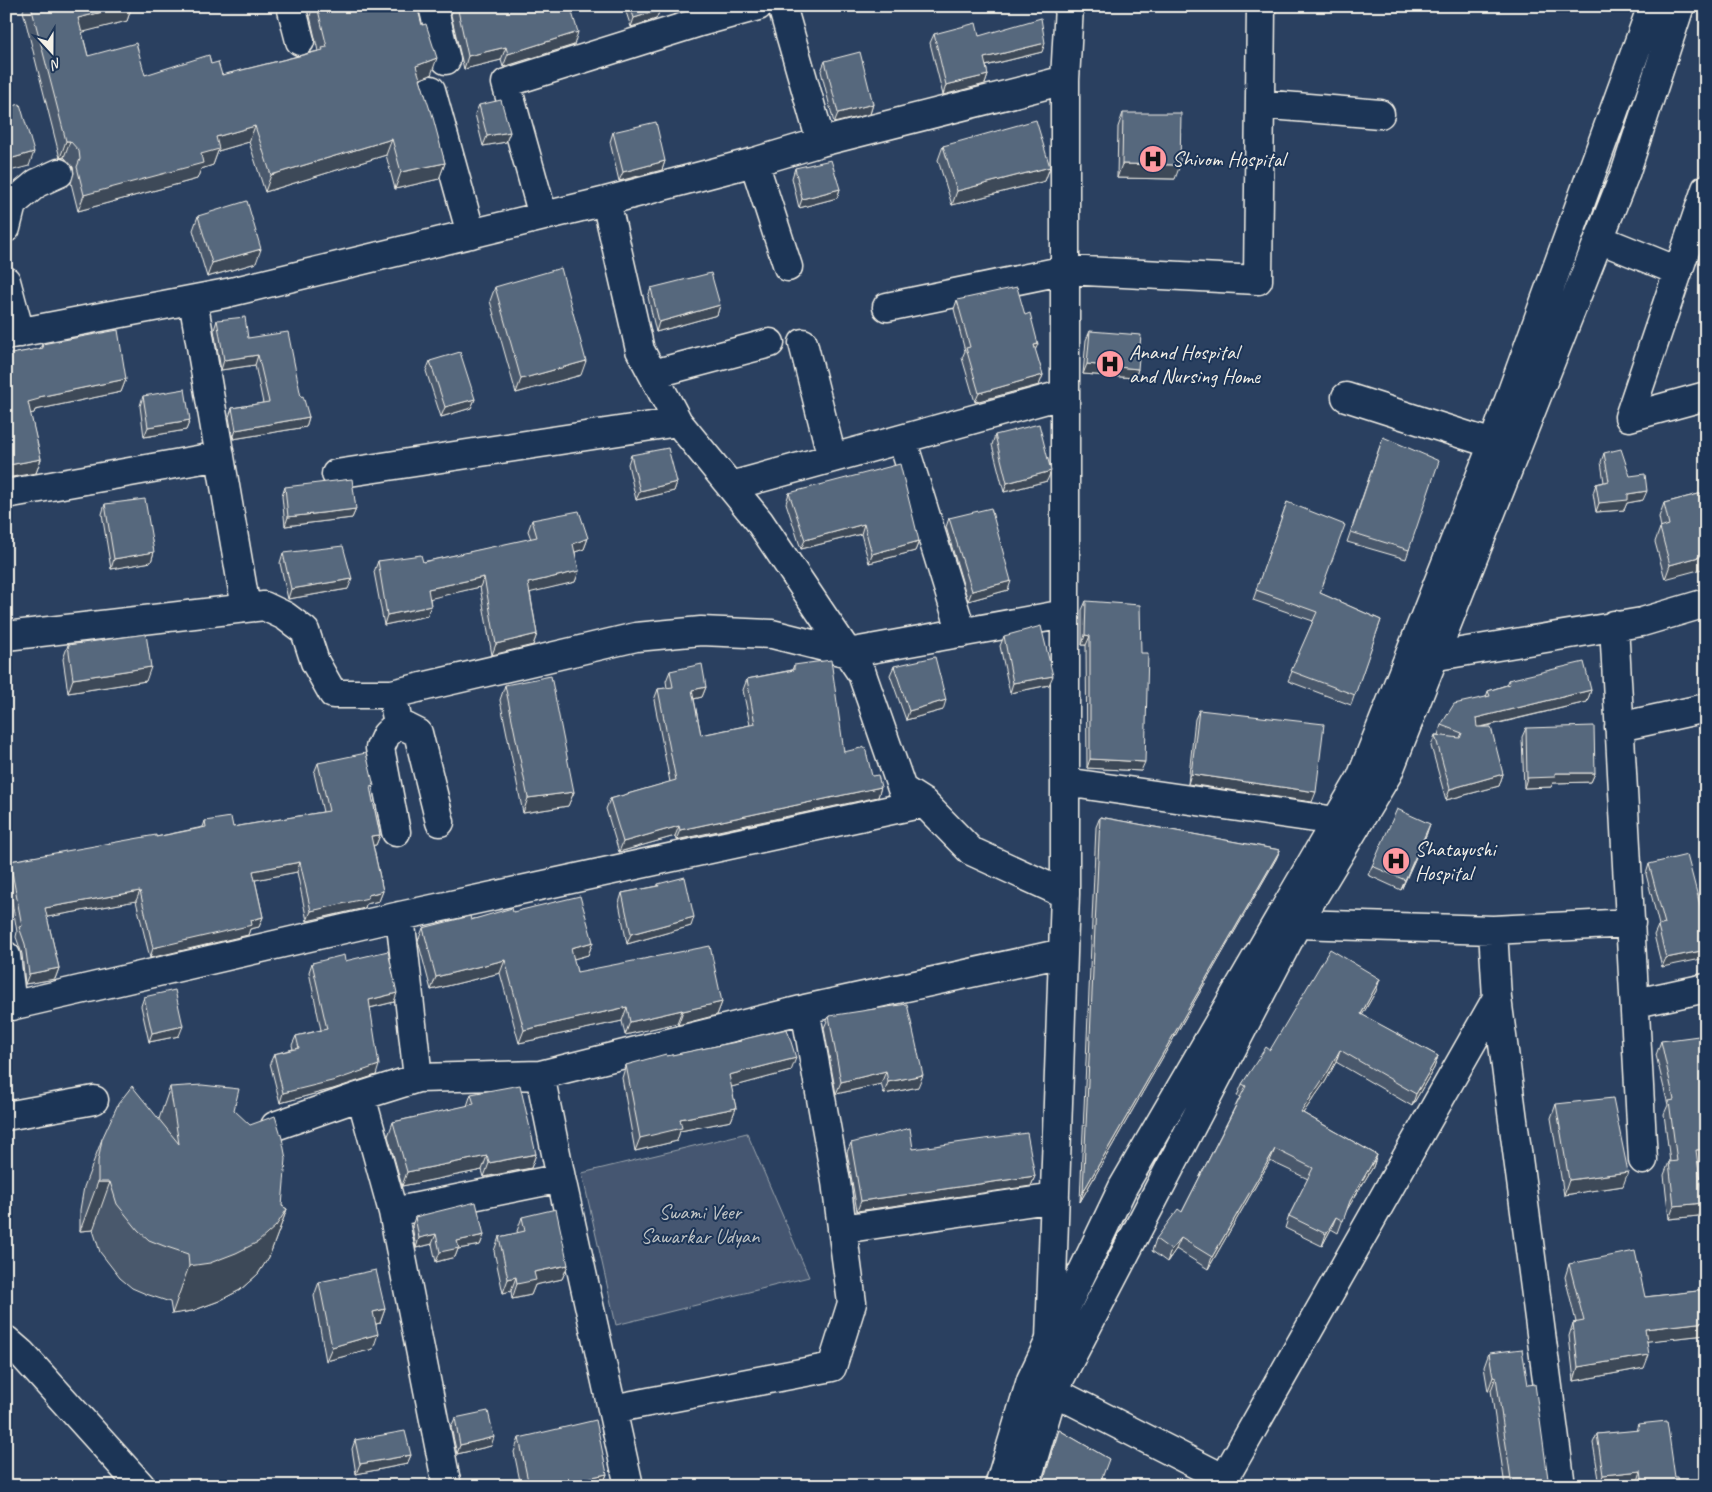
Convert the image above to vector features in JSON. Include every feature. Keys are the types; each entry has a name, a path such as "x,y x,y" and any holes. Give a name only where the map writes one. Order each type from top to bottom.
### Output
{"street":[{"path":"291,6 300,41"},
{"path":"433,6 446,60"},
{"path":"543,216 506,82 758,6"},
{"path":"782,6 821,142"},
{"path":"1026,1486 1050,1340 1065,894 1065,80 1069,6"},
{"path":"887,307 1066,270 1258,280 1262,6"},
{"path":"1050,1340 1123,1187 1361,778 1492,444 1652,6"},
{"path":"999,1486 1042,1386 1297,924 1388,773 1626,172 1680,6"},
{"path":"6,280 13,334 227,293 606,201 754,162 821,142 1065,80"},
{"path":"431,90 471,234"},
{"path":"1260,104 1380,114"},
{"path":"754,162 788,267"},
{"path":"6,228 12,204 36,183 59,174"},
{"path":"1706,189 1629,417 1706,396"},
{"path":"606,201 640,350 678,422 759,521 862,674 902,788 924,803 971,851 1065,894"},
{"path":"1599,239 1678,271"},
{"path":"193,300 246,608"},
{"path":"653,374 770,343"},
{"path":"803,343 832,458"},
{"path":"731,486 1065,394"},
{"path":"1346,397 1492,444"},
{"path":"336,474 678,422"},
{"path":"902,439 962,633"},
{"path":"6,494 220,456"},
{"path":"1407,661 1614,625 1642,622 1706,604"},
{"path":"6,636 264,606 285,616 305,631 315,662 333,694 392,694 636,637 701,631 772,634 848,653 1065,614"},
{"path":"1614,625 1643,1160"},
{"path":"392,694 398,723"},
{"path":"1619,727 1706,708"},
{"path":"398,723 418,733 440,822"},
{"path":"396,832 380,748 386,736 398,723"},
{"path":"1065,782 1336,821"},
{"path":"6,956 9,1007 400,916 924,803"},
{"path":"400,916 418,1078"},
{"path":"1297,924 1492,930 1631,923"},
{"path":"1492,930 1497,998 1561,1486"},
{"path":"275,1126 418,1078 540,1075 805,1009 1063,953"},
{"path":"1636,1004 1706,988"},
{"path":"1042,1386 1221,1482 1497,998"},
{"path":"612,1409 832,1367 852,1303 836,1182 805,1009"},
{"path":"540,1075 560,1178 629,1486"},
{"path":"361,1096 393,1212 447,1486"},
{"path":"6,1116 94,1100"},
{"path":"393,1212 560,1178"},
{"path":"842,1228 1055,1198"},
{"path":"6,1340 21,1353 141,1486"}],"green space":[{"name":"Swami Veer Sawarkar Udyan","path":"747,1133 809,1277 616,1325 582,1173"}],"building":[{"path":"31,6 126,6 78,18 88,56 136,43 145,75 209,55 211,64 218,62 222,75 323,50 322,48 327,47 317,6 417,6 422,25 426,24 437,58 416,66 431,110 445,163 401,172 392,139 271,175 255,126 216,137 219,149 201,154 203,163 84,195 77,167 80,159 79,151 70,141 66,141"},
{"path":"457,6 570,6 578,32 508,54 506,47 468,56"},
{"path":"630,6 659,6 660,10 634,18"},
{"path":"1041,18 1045,43 984,58 988,75 946,85 934,34 976,23 979,36"},
{"path":"860,52 873,104 838,113 825,61"},
{"path":"501,100 510,132 487,136 479,105"},
{"path":"20,104 34,152 6,160 6,108"},
{"path":"1123,113 1181,113 1180,165 1122,164"},
{"path":"1036,120 1050,167 957,191 943,146"},
{"path":"656,122 665,161 623,172 613,132"},
{"path":"831,160 840,189 802,199 795,168"},
{"path":"247,201 261,249 212,263 198,216"},
{"path":"561,268 586,361 521,379 495,287"},
{"path":"711,273 720,305 659,322 651,288"},
{"path":"1017,287 1025,315 1030,313 1038,344 1034,345 1043,375 979,393 966,348 970,347 957,300"},
{"path":"245,317 248,338 288,332 301,397 303,396 309,417 236,430 232,408 269,402 258,355 224,360 217,320"},
{"path":"118,330 126,379 39,397 39,399 28,402 41,459 9,465 6,454 6,355 43,348 42,344"},
{"path":"1090,331 1141,335 1138,369 1087,364"},
{"path":"460,352 475,399 445,407 430,361"},
{"path":"185,389 190,420 148,427 143,396"},
{"path":"1039,424 1051,471 1007,483 995,435"},
{"path":"1383,437 1439,461 1409,550 1351,532"},
{"path":"668,448 677,482 640,491 631,455"},
{"path":"1621,449 1630,476 1645,474 1647,491 1628,494 1628,500 1599,503 1596,484 1609,481 1604,453"},
{"path":"900,464 919,541 872,554 864,524 805,540 789,493"},
{"path":"352,479 356,509 288,517 285,487"},
{"path":"1706,492 1706,555 1670,565 1660,528 1669,525 1664,503"},
{"path":"145,499 154,552 114,559 105,504"},
{"path":"1287,502 1345,525 1320,593 1381,620 1355,695 1291,671 1317,612 1256,590"},
{"path":"991,508 1011,581 972,591 949,518"},
{"path":"579,511 588,538 573,544 579,571 528,583 537,634 496,644 484,577 428,589 431,606 387,615 378,561 421,555 423,562 537,537 532,520"},
{"path":"343,546 352,579 291,589 283,553"},
{"path":"1086,601 1140,605 1141,653 1148,653 1145,762 1090,759 1090,636 1085,635"},
{"path":"1041,626 1053,676 1013,683 1004,636"},
{"path":"146,634 151,667 73,679 68,645"},
{"path":"935,657 946,700 909,711 894,666"},
{"path":"831,660 844,752 865,747 872,776 878,775 881,787 680,830 679,826 623,842 610,799 676,780 658,689 673,687 670,671 702,664 706,687 692,690 701,735 755,724 747,679 794,670 794,665"},
{"path":"1584,662 1591,690 1476,718 1477,727 1491,727 1503,774 1450,789 1435,735 1460,738 1462,733 1441,725 1454,704 1490,696 1488,691 1510,684 1508,680"},
{"path":"551,676 574,792 528,798 505,685"},
{"path":"1199,710 1324,724 1316,792 1191,774"},
{"path":"1594,726 1595,773 1555,773 1555,777 1527,778 1526,728"},
{"path":"366,753 374,786 370,787 380,835 371,836 383,891 368,895 368,898 311,911 300,862 253,871 263,917 251,920 252,925 153,948 140,891 45,908 59,968 29,974 25,944 19,927 22,926 10,861 206,827 205,821 231,817 233,827 329,811 318,763"},
{"path":"1397,809 1430,824 1405,880 1372,866"},
{"path":"1100,817 1280,850 1083,1192"},
{"path":"1687,855 1703,916 1706,915 1706,950 1666,958 1658,926 1665,924 1649,864"},
{"path":"685,877 694,917 631,934 622,893 659,886 658,884"},
{"path":"580,896 593,942 571,948 577,972 710,946 722,1002 630,1022 627,1007 524,1030 505,960 436,977 423,928 470,916 471,920 512,908 513,912"},
{"path":"1330,949 1380,979 1361,1014 1438,1056 1416,1094 1340,1050 1301,1112 1377,1155 1350,1201 1343,1221 1336,1217 1326,1234 1289,1216 1313,1168 1275,1149 1212,1257 1181,1238 1171,1250 1156,1239 1178,1209 1182,1212 1246,1086 1242,1084 1266,1047 1270,1050"},
{"path":"388,951 397,993 369,1000 379,1065 336,1080 283,1093 274,1054 299,1048 296,1036 327,1029 312,963 344,955 345,961"},
{"path":"175,990 183,1026 152,1033 144,997"},
{"path":"907,1004 923,1075 888,1082 886,1071 841,1082 829,1016"},
{"path":"787,1029 796,1058 729,1075 736,1108 680,1119 682,1128 640,1138 626,1065 666,1054 667,1056 741,1041"},
{"path":"1706,1035 1706,1149 1696,1150 1703,1203 1674,1206 1669,1162 1677,1161 1669,1101 1674,1100 1661,1041"},
{"path":"202,1085 239,1089 234,1110 250,1125 275,1116 286,1159 282,1206 287,1209 276,1226 258,1242 210,1263 189,1266 188,1254 149,1240 138,1230 117,1204 110,1182 98,1182 98,1161 102,1139 118,1104 132,1086 179,1144 170,1087"},
{"path":"520,1085 536,1154 489,1163 487,1156 407,1172 393,1122 474,1104 471,1094"},
{"path":"1613,1098 1628,1172 1569,1180 1556,1104"},
{"path":"910,1128 913,1149 1027,1133 1035,1176 861,1201 851,1143"},
{"path":"476,1202 484,1235 457,1241 459,1248 440,1252 436,1234 419,1238 415,1217"},
{"path":"556,1209 568,1265 534,1272 536,1280 517,1284 516,1277 508,1279 499,1237 525,1231 522,1217"},
{"path":"1635,1251 1645,1297 1706,1290 1706,1322 1645,1329 1649,1355 1578,1367 1573,1323 1584,1321 1569,1264"},
{"path":"376,1270 385,1309 373,1312 378,1334 332,1347 319,1282"},
{"path":"1522,1349 1528,1385 1535,1384 1549,1486 1512,1486 1496,1377 1493,1377 1489,1353"},
{"path":"488,1411 494,1437 460,1445 455,1418"},
{"path":"596,1420 607,1474 547,1486 529,1486 519,1438"},
{"path":"1667,1421 1675,1477 1678,1477 1680,1486 1643,1486 1641,1471 1603,1475 1597,1434 1639,1430 1638,1424"},
{"path":"1059,1430 1109,1459 1099,1486 1036,1486 1041,1483 1045,1476"},
{"path":"405,1431 411,1455 360,1464 355,1440"}],"place":[{"name":"Shivom Hospital","path":"1153,159"},
{"name":"Anand Hospital and Nursing Home","path":"1110,364"},
{"name":"Shatayushi Hospital","path":"1396,861"}]}
